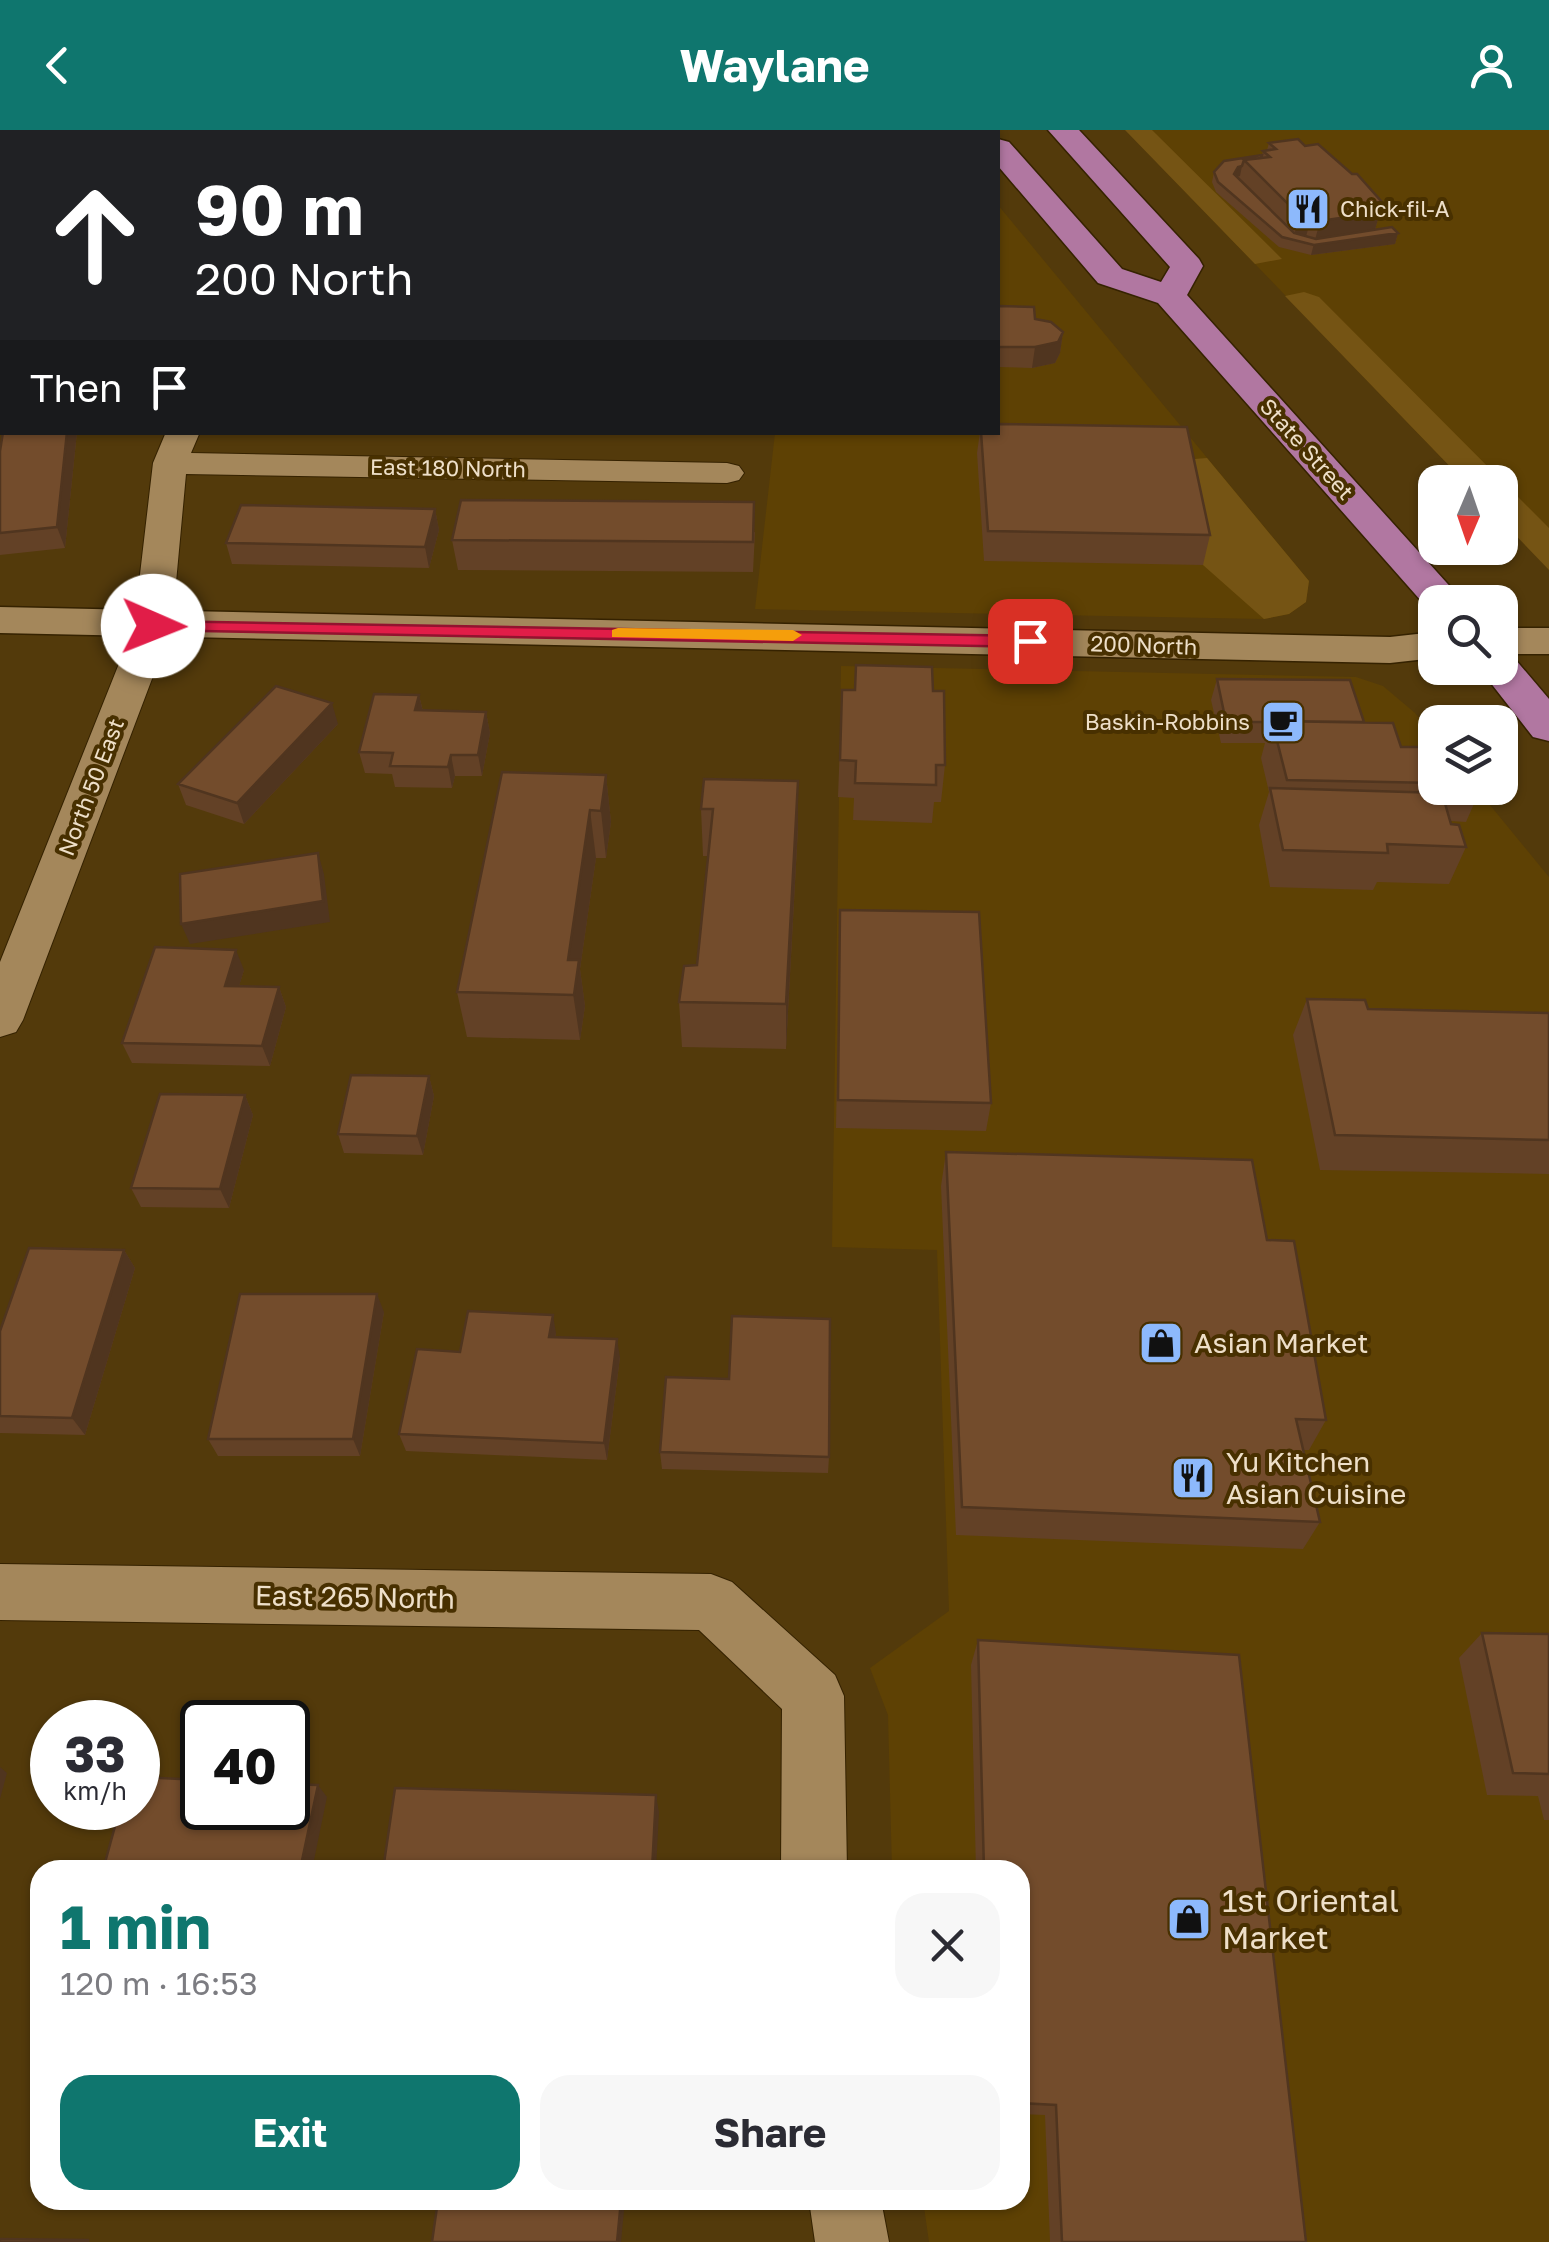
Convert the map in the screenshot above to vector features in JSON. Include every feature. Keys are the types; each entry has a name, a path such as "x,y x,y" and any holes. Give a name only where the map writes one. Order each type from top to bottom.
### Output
{"main road":[{"path":"1064,130 1187,266 1170,296"},
{"name":"State Street","path":"1000,150 1110,276 1170,296 1429,585"},
{"path":"1514,685 1549,726"}],"street":[{"name":"East 180 North","path":"176,448 727,474"},
{"name":"North 50 East","path":"0,1020 153,626 176,448"},
{"name":"200 North","path":"0,620 1353,649 1418,646"},
{"path":"1518,641 1549,641"},
{"name":"East 265 North","path":"0,1592 711,1602 813,1696 814,1860"},
{"path":"847,2210 852,2242"}],"shaded area":[{"path":"1125,130 1152,130 1282,259 1255,264"},
{"path":"1126,130 1549,130 1549,570 1518,514 1518,465 1449,465"},
{"path":"1000,207 1309,581 1306,602 1289,614 1264,619 755,609 775,435 1000,435"},
{"path":"1304,292 1319,297 1486,465 1449,465 1285,296"},
{"path":"1207,458 1309,581 1306,602 1289,614 1264,619 1203,565 1182,460"},
{"path":"1518,497 1549,528 1549,570 1518,538"},
{"path":"841,666 1356,677 1383,686 1418,717 1418,805 1490,805 1549,877 1549,2242 929,2242 924,2210 1030,2210 1030,1860 892,1860 888,1715 870,1668 949,1611 937,1250 832,1247"}],"building":[{"path":"1298,139 1305,146 1318,144 1352,174 1357,174 1381,201 1369,203 1380,212 1320,221 1312,213 1299,215 1244,160 1270,157 1263,151 1276,149 1269,143"},
{"path":"1262,155 1244,160 1234,174 1294,233 1316,239 1392,227 1398,233 1314,245 1282,237 1218,182 1214,172 1224,161"},
{"path":"1000,306 1034,307 1035,319 1051,322 1063,332 1058,342 1035,347 1000,347"},
{"path":"1000,424 1187,427 1210,535 988,531 981,435 1000,435"},
{"path":"3,435 67,435 57,527 0,533"},
{"path":"461,500 754,502 753,542 452,540"},
{"path":"241,505 435,509 425,547 226,543"},
{"path":"856,665 932,667 933,691 944,691 945,765 936,765 936,785 855,783 856,761 840,760 842,690 855,690"},
{"path":"1217,679 1350,680 1364,722 1226,722"},
{"path":"276,686 332,703 237,803 178,784"},
{"path":"374,694 419,695 415,710 486,712 478,755 451,755 448,767 390,766 393,753 359,752"},
{"path":"1272,721 1393,723 1401,747 1418,747 1418,783 1287,780"},
{"path":"502,772 606,775 601,811 590,810 568,960 579,960 574,995 457,992"},
{"path":"704,779 798,781 786,1004 679,1002 684,966 697,965 713,809 701,809"},
{"path":"1270,788 1418,792 1418,805 1445,805 1451,824 1459,825 1466,847 1387,844 1388,853 1283,850"},
{"path":"318,853 323,901 181,924 180,874"},
{"path":"840,910 979,912 991,1103 838,1100"},
{"path":"155,947 236,950 225,986 279,987 262,1046 122,1043"},
{"path":"1307,999 1365,1000 1368,1009 1549,1013 1549,1140 1335,1135"},
{"path":"351,1075 429,1076 417,1136 338,1134"},
{"path":"160,1094 245,1095 220,1189 131,1188"},
{"path":"946,1152 1252,1160 1267,1240 1294,1241 1326,1420 1296,1419 1320,1522 962,1507"},
{"path":"29,1248 124,1250 72,1418 0,1416 0,1331"},
{"path":"240,1294 377,1294 353,1439 208,1439"},
{"path":"468,1311 553,1315 549,1337 617,1339 604,1443 399,1434 417,1349 460,1352"},
{"path":"732,1316 830,1319 829,1457 660,1452 666,1377 729,1379"},
{"path":"1482,1633 1549,1634 1549,1774 1513,1773"},
{"path":"978,1640 1239,1655 1306,2242 1062,2242 1056,2105 1030,2104 1030,1860 984,1860"},
{"path":"160,1778 180,1779 180,1830 308,1830 302,1860 106,1860 114,1830 160,1830"},
{"path":"310,1785 318,1785 310,1823"},
{"path":"395,1788 656,1795 653,1860 384,1860"},
{"path":"437,2210 620,2210 617,2242 432,2242"},
{"path":"88,2240 88,2242 0,2242"}],"slow traffic":[{"path":"618,633 793,635"}],"place":[{"name":"Chick-fil-A","path":"1308,209"},
{"name":"Baskin-Robbins","path":"1283,722"},
{"name":"Asian Market","path":"1161,1343"},
{"name":"Yu Kitchen Asian Cuisine","path":"1193,1478"},
{"name":"1st Oriental Market","path":"1189,1919"}],"route":[{"path":"153,626 1030,641"}]}
